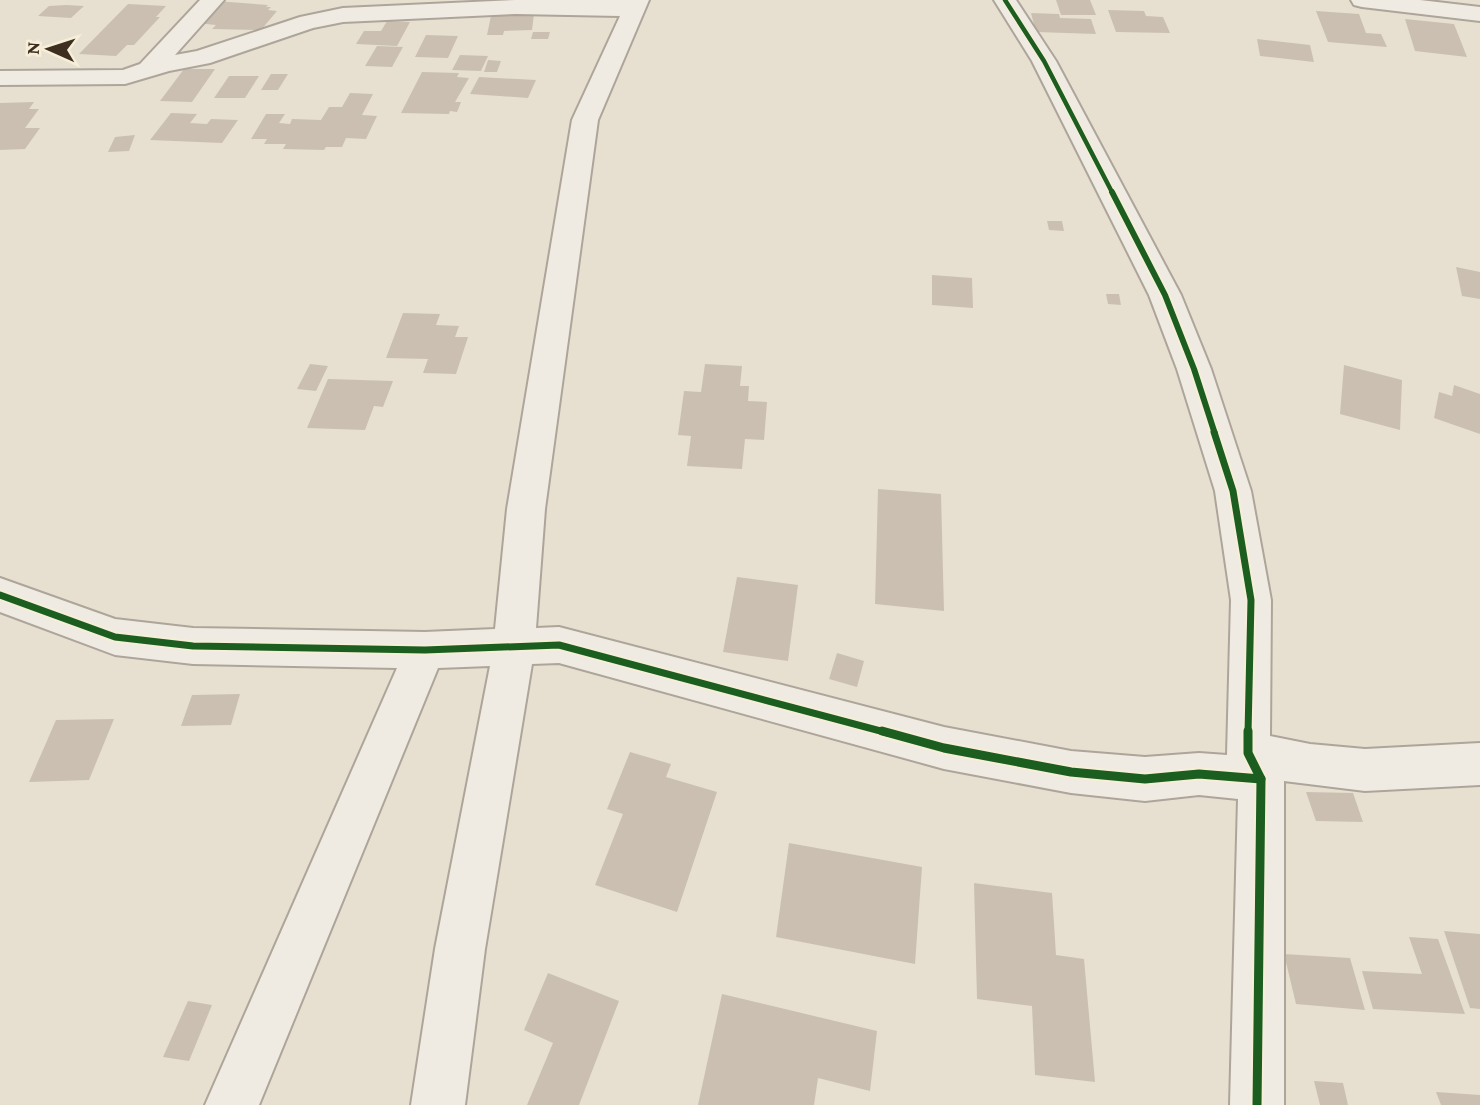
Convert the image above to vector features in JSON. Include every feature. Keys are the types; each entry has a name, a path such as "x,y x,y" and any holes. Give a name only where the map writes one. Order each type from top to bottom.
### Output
{"street":[{"path":"149,69 213,0"},
{"path":"1004,0 1044,61 1164,295 1202,393 1233,491 1251,600 1257,1105"},
{"path":"1362,0 1480,14"},
{"path":"0,78 110,79 165,64 201,58 308,22 343,15 516,6 635,5 585,120 526,509 514,647 460,948 438,1105"},
{"path":"0,595 115,637 193,646 425,650 559,645 944,748 1071,772 1146,779 1199,775 1254,766 1310,765 1365,770 1480,764"},
{"path":"232,1105 425,650"}],"building":[{"path":"1056,0 1090,0 1096,15 1061,15"},
{"path":"216,1 268,5 266,7 271,7 268,10 277,11 261,30 212,29 216,25 195,23"},
{"path":"128,4 166,6 156,17 160,17 134,45 127,45 116,56 79,54"},
{"path":"49,6 84,6 71,18 38,16"},
{"path":"1108,10 1144,11 1146,16 1163,17 1170,33 1116,32"},
{"path":"1316,11 1359,14 1366,33 1381,34 1387,47 1328,42"},
{"path":"1031,13 1091,19 1096,34 1036,32"},
{"path":"534,14 532,30 487,35 491,16"},
{"path":"1405,19 1454,24 1467,57 1415,51"},
{"path":"387,21 410,22 397,46 356,44 364,31 381,31"},
{"path":"533,32 550,32 548,39 531,39"},
{"path":"426,35 458,36 448,58 415,57"},
{"path":"1257,39 1310,45 1314,62 1260,56"},
{"path":"377,46 403,47 392,67 365,66"},
{"path":"460,55 488,56 481,71 452,70"},
{"path":"488,60 501,61 497,72 484,72"},
{"path":"184,69 215,69 192,102 160,101"},
{"path":"422,72 459,73 457,77 469,78 455,102 461,102 457,112 401,113"},
{"path":"271,74 288,74 278,90 261,90"},
{"path":"229,76 259,76 245,98 214,98"},
{"path":"479,77 536,80 528,98 470,94"},
{"path":"350,93 373,94 362,115 377,116 366,139 346,138 342,147 326,147 324,150 283,149 286,144 264,144 267,139 251,139 266,114 285,114 279,123 290,124 292,119 321,120 329,107 342,107"},
{"path":"34,102 29,109 39,109 25,128 40,128 25,149 0,150 0,103"},
{"path":"171,113 197,114 190,123 207,124 211,119 238,120 222,143 150,140"},
{"path":"135,135 129,151 108,152 115,137"},
{"path":"1047,221 1062,221 1064,231 1049,230"},
{"path":"1456,267 1480,272 1480,299 1462,296"},
{"path":"932,275 972,278 973,308 932,305"},
{"path":"1106,294 1119,294 1121,305 1108,304"},
{"path":"403,313 440,314 436,325 459,326 455,337 468,337 456,374 423,373 428,359 386,358"},
{"path":"310,364 328,366 316,391 297,389"},
{"path":"705,364 742,366 740,386 749,386 748,401 767,402 764,440 745,439 742,469 687,466 691,436 678,435 684,391 701,392"},
{"path":"1344,365 1402,380 1400,430 1340,414"},
{"path":"328,379 393,381 383,407 374,406 365,430 307,428"},
{"path":"1454,385 1480,394 1480,434 1434,418 1439,392 1452,396"},
{"path":"878,489 941,494 944,611 875,604"},
{"path":"737,577 798,585 788,661 723,652"},
{"path":"837,653 864,661 857,687 829,679"},
{"path":"240,694 231,725 181,726 192,695"},
{"path":"114,719 89,780 29,782 56,720"},
{"path":"630,752 671,764 666,777 717,792 677,912 595,885 623,814 607,809"},
{"path":"1306,792 1353,793 1363,822 1316,821"},
{"path":"789,843 922,867 915,964 776,937"},
{"path":"974,883 1052,893 1056,955 1084,959 1095,1082 1035,1075 1032,1006 977,999"},
{"path":"1444,931 1480,934 1480,1009 1470,1008"},
{"path":"1409,937 1438,939 1465,1014 1373,1009 1362,971 1422,974"},
{"path":"1284,954 1350,958 1365,1010 1296,1004"},
{"path":"548,973 619,1001 579,1105 527,1105 553,1043 524,1030"},
{"path":"722,994 877,1031 870,1091 818,1078 814,1105 698,1105"},
{"path":"188,1001 212,1005 189,1061 163,1057"},
{"path":"1314,1081 1343,1083 1348,1105 1320,1105"},
{"path":"1436,1092 1480,1095 1480,1105 1441,1105"}],"cycle path":[{"path":"1005,0 1044,61 1165,295 1194,369 1233,491 1251,600 1248,753 1261,779 1257,1105"},
{"path":"0,595 115,637 193,646 425,650 559,645 944,748 1071,772 1145,779 1199,774 1261,779"}]}
